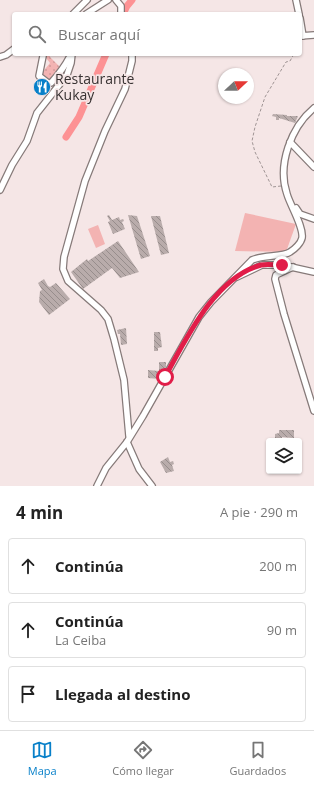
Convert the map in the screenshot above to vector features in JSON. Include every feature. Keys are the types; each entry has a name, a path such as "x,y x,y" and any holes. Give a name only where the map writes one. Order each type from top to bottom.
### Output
{"street":[{"path":"75,12 87,0"},
{"path":"89,12 108,0"},
{"path":"116,0 121,6 122,12"},
{"path":"296,0 299,12"},
{"path":"302,36 314,35"},
{"path":"0,57 12,51"},
{"path":"43,56 40,76 46,82 50,83 64,68 71,56"},
{"path":"0,190 12,165 27,140 37,113 67,75 72,56"},
{"path":"132,56 125,90 105,131 84,181 64,257 63,268 68,281 101,310 108,319 124,380 128,439 139,469 152,486"},
{"path":"97,486 106,468 128,439 199,317 211,302 252,260 259,257 290,253 299,244 302,238 302,232 287,195 284,185 284,173 287,151 290,142 306,115 314,108"},
{"path":"290,142 314,167"},
{"path":"287,195 300,214 314,219"},
{"path":"231,280 262,265 282,265 314,272"},
{"path":"293,267 278,273 276,275 276,279 284,314 301,364 314,411"}],"path":[{"path":"284,185 272,187 255,152 252,141 265,96 286,62 290,61 293,56"}],"shaded area":[{"path":"45,56 50,56 62,69 49,82 41,74 50,63"},
{"path":"245,213 296,224 286,252 235,251"},
{"path":"98,225 105,244 96,248 88,229"}],"building":[{"path":"273,114 298,116 295,123 279,118 279,120 276,120 276,117 272,116"},
{"path":"109,215 112,220 119,217 120,220 123,219 124,221 122,222 125,229 113,234 108,222 110,221 107,216"},
{"path":"128,215 137,216 150,256 141,259"},
{"path":"151,216 160,216 169,253 161,255"},
{"path":"118,241 139,272 120,278 112,268 83,289 71,272 87,259 88,261"},
{"path":"44,279 50,287 56,283 70,299 49,315 39,302 40,291 42,290 38,283"},
{"path":"126,328 127,344 121,345 120,334 118,334 117,330"},
{"path":"154,332 160,332 162,347 158,348 158,351 154,351"},
{"path":"159,362 166,362 166,367 159,379 148,378 148,370 159,371"},
{"path":"279,430 294,430 294,438 275,438 275,434 279,433"},
{"path":"168,457 170,462 173,461 174,464 172,465 174,471 166,473 160,462"}],"waterway":[{"path":"124,12 132,0"},
{"path":"66,137 79,117 105,56"}],"place":[{"name":"Restaurante Kukay","path":"42,87"}],"route":[{"path":"165,377 199,317 231,280 262,265 282,265"}]}
